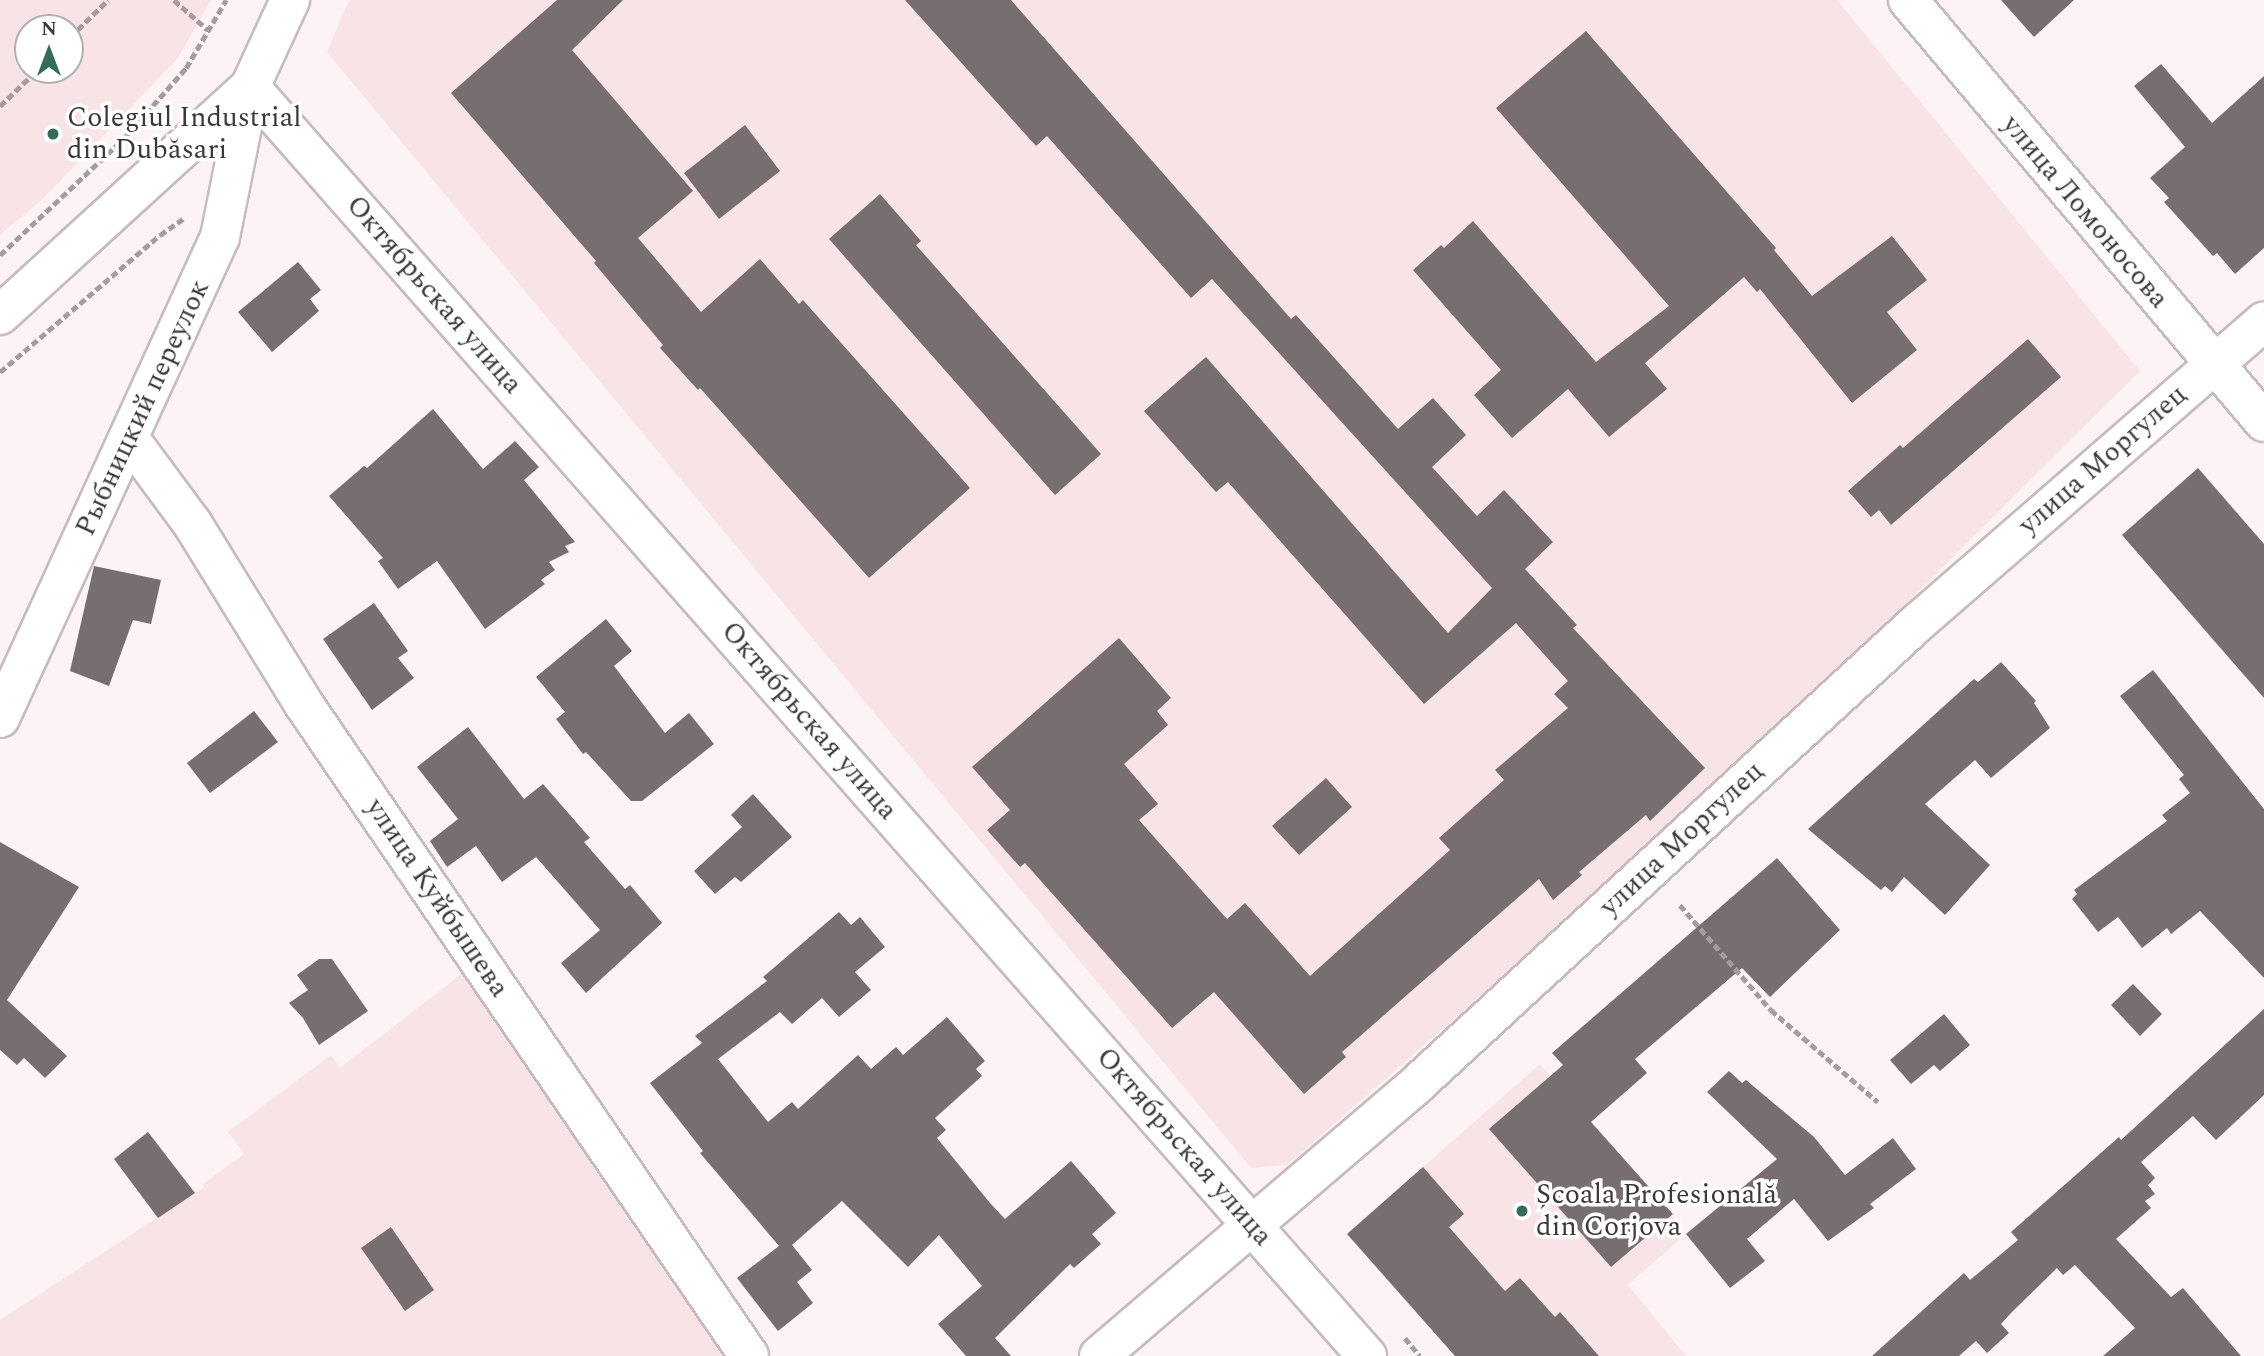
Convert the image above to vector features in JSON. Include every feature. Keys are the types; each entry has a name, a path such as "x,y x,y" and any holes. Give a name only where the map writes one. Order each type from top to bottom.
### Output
{"street":[{"path":"0,315 250,87 290,0"},
{"name":"улица Ломоносова","path":"1909,0 2264,422"},
{"name":"Рыбницкий переулок","path":"0,718 220,237 250,87"},
{"name":"Октябрьская улица","path":"250,87 1367,1356"},
{"name":"улица Моргулец","path":"1099,1356 1415,1086 1916,624 2264,321"},
{"name":"улица Куйбышева","path":"129,438 192,523 305,706 749,1356"}],"path":[{"path":"84,23 108,0"},
{"path":"174,0 208,30"},
{"path":"0,255 125,137 186,68 226,0"},
{"path":"0,106 22,84"},
{"path":"0,372 160,235 231,186"},
{"path":"1679,905 1771,1010 1878,1102"}],"shaded area":[{"name":"Colegiul Industrial din Dubăsari","path":"0,0 211,0 178,58 44,198 0,235"},
{"path":"349,0 1837,0 2140,371 1742,767 1287,1165 1251,1168 327,52"},
{"path":"464,972 728,1356 0,1356 0,1320 204,1187 203,1184 244,1154 228,1132 331,1055 340,1068"},
{"name":"Școala Profesională din Corjova","path":"1540,1064 1667,1208 1686,1234 1628,1285 1686,1356 1455,1356 1347,1234"}],"building":[{"path":"557,0 623,0 572,50 693,191 638,238 701,312 760,259 799,304 803,300 970,488 869,578 700,388 698,390 660,348 663,345 594,263 596,261 451,93"},
{"path":"905,0 1011,0 1291,319 1296,315 1398,429 1433,398 1466,435 1432,467 1477,516 1504,490 1553,542 1525,569 1577,625 1573,628 1705,768 1650,821 1646,815 1579,872 1582,875 1553,900 1539,879 1342,1052 1346,1057 1304,1094 1214,992 1172,1028 1025,863 1020,867 987,830 1010,810 972,767 1119,638 1171,698 1157,711 1168,725 1124,764 1158,804 1139,820 1227,919 1245,903 1310,976 1450,850 1439,838 1504,780 1495,770 1568,708 1554,694 1568,681 1516,623 1424,704 1228,482 1216,492 1144,411 1206,357 1448,633 1492,588 1212,279 1191,298 1047,136 1036,146"},
{"path":"2001,0 2074,0 2034,37"},
{"path":"1586,31 1776,248 1774,250 1812,296 1892,236 1927,280 1887,312 1917,350 1852,403 1760,289 1757,292 1744,277 1645,363 1667,389 1609,437 1568,389 1512,438 1474,395 1501,370 1413,270 1441,245 1444,248 1473,221 1596,362 1669,306 1496,108"},
{"path":"2161,64 2212,123 2264,76 2264,248 2235,274 2217,253 2213,256 2164,202 2169,198 2150,178 2185,147 2134,86"},
{"path":"745,125 780,171 719,219 684,173"},
{"path":"880,194 921,241 916,245 1101,454 1055,495 829,239"},
{"path":"298,262 321,290 310,299 319,311 272,352 238,312"},
{"path":"2028,339 2061,377 1891,525 1879,510 1871,517 1848,491 1900,445 1903,448"},
{"path":"433,409 483,469 515,441 539,467 524,480 575,542 565,546 569,552 549,562 555,570 541,580 545,584 485,629 437,561 398,589 378,561 383,558 329,496 364,466 367,468"},
{"path":"2198,468 2264,544 2264,698 2122,535"},
{"path":"94,566 161,580 151,624 133,620 109,686 70,671"},
{"path":"374,603 408,651 398,658 414,678 372,710 323,639"},
{"path":"606,619 632,651 614,666 665,733 689,713 714,744 642,801 631,801 586,752 583,754 556,719 565,712 536,677"},
{"path":"2001,662 2036,701 2034,703 2050,728 1991,778 1975,760 1925,804 1990,865 1945,915 1904,877 1892,892 1885,886 1881,890 1808,829 1974,679 1978,682"},
{"path":"2153,670 2264,809 2264,978 2200,911 2171,934 2167,928 2142,948 2118,917 2098,932 2072,899 2077,894 2074,890 2167,821 2162,815 2190,793 2179,779 2184,775 2120,696"},
{"path":"254,711 278,742 210,793 187,763"},
{"path":"468,727 524,799 543,784 590,838 584,842 625,889 630,885 662,923 586,993 561,963 600,930 536,857 502,882 476,846 447,867 430,841 458,819 417,767"},
{"path":"1326,778 1352,807 1299,855 1272,826"},
{"path":"753,794 792,837 741,882 735,877 715,894 694,871 742,827 731,815"},
{"path":"0,842 79,887 7,1000 67,1056 45,1078 24,1058 17,1065 0,1050"},
{"path":"1777,858 1840,930 1770,997 1742,968 1635,1059 1647,1073 1591,1122 1673,1214 1611,1267 1489,1129 1563,1065 1552,1053"},
{"path":"839,912 851,925 860,917 885,947 855,972 871,990 839,1017 822,998 792,1024 780,1012 718,1059 768,1122 792,1102 798,1109 858,1055 871,1069 896,1047 903,1055 947,1017 985,1061 976,1069 982,1076 935,1118 946,1130 937,1138 990,1203 1005,1219 1071,1161 1116,1213 1092,1234 1101,1244 1074,1268 1070,1264 995,1338 1011,1356 966,1356 938,1324 982,1286 939,1235 908,1267 842,1201 792,1245 812,1270 797,1282 813,1303 778,1331 737,1278 779,1246 700,1153 703,1151 650,1083 702,1043 695,1036 767,981 763,977"},
{"path":"319,959 332,959 368,1011 319,1045 303,1018 289,1003 308,990 297,975"},
{"path":"2133,984 2162,1014 2140,1036 2111,1005"},
{"path":"2264,1009 2264,1095 2216,1140 2193,1116 2141,1162 2155,1178 2148,1185 2155,1194 2145,1201 2151,1208 2116,1239 2171,1297 2183,1288 2241,1356 2103,1356 2135,1328 2075,1265 2063,1275 2057,1268 2012,1312 2001,1324 2009,1333 1987,1353 1976,1341 1959,1356 1872,1356 1964,1273 1970,1280 2018,1240 2011,1232 2119,1137 2121,1140"},
{"path":"1944,1014 1970,1045 1940,1071 1934,1065 1911,1084 1890,1060"},
{"path":"1729,1071 1742,1083 1746,1080 1814,1137 1845,1175 1893,1138 1916,1169 1870,1204 1874,1208 1828,1241 1794,1199 1747,1239 1765,1261 1730,1288 1686,1234 1777,1159 1707,1092"},
{"path":"148,1132 195,1193 158,1218 114,1159"},
{"path":"1423,1167 1464,1214 1449,1227 1505,1291 1520,1278 1555,1317 1560,1312 1599,1356 1455,1356 1347,1234"},
{"path":"391,1227 434,1290 405,1311 361,1248"}],"place":[{"name":"Colegiul Industrial din Dubăsari","path":"53,134"},
{"name":"Școala Profesională din Corjova","path":"1522,1211"}]}
